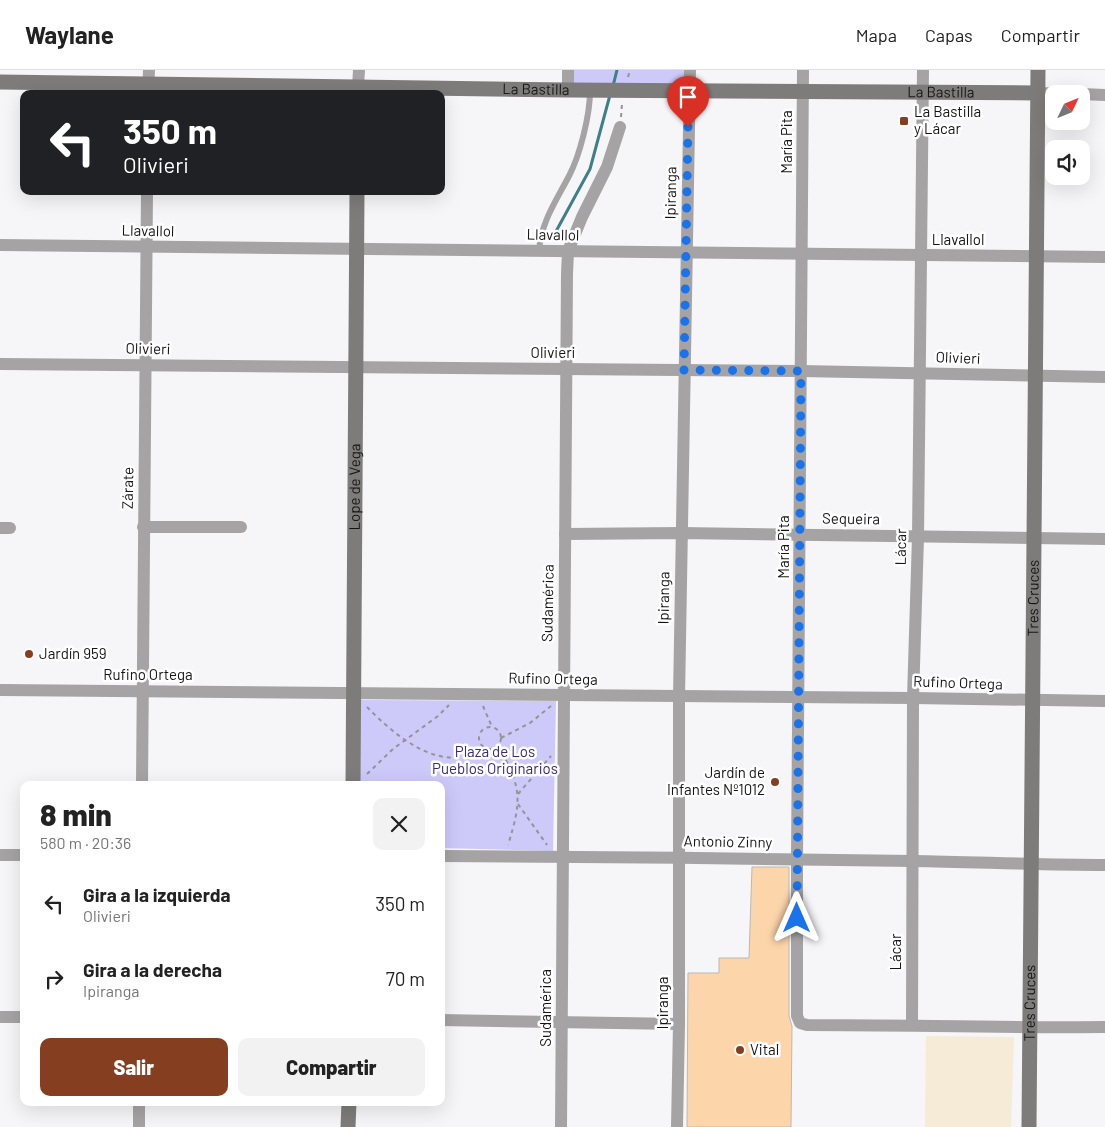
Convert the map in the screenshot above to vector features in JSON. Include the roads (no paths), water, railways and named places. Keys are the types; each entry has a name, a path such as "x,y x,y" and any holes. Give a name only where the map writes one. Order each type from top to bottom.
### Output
{"street":[{"path":"358,90 359,70"},
{"path":"568,70 568,90"},
{"name":"Ipiranga","path":"676,1127 679,1024 681,533 690,70"},
{"name":"María Pita","path":"804,70 797,1016 800,1023 807,1025 912,1025"},
{"name":"Lácar","path":"912,1025 913,698 918,537 923,70"},
{"name":"Tres Cruces","path":"1029,1127 1038,70"},
{"name":"La Bastilla","path":"0,82 148,83 358,90 923,91 1045,93"},
{"path":"1090,94 1105,95"},
{"name":"Sudamérica","path":"561,1127 563,1021 558,857 564,695 566,274 568,252 582,217 607,167 620,127"},
{"name":"Zárate","path":"142,781 147,195"},
{"name":"Lope de Vega","path":"353,781 357,195"},
{"name":"Llavallol","path":"0,246 1105,257"},
{"name":"Olivieri","path":"0,364 801,371 1105,377"},
{"path":"143,527 240,526"},
{"name":"Sequeira","path":"566,534 800,534 1105,539"},
{"name":"Rufino Ortega","path":"0,690 1105,701"},
{"path":"0,855 20,855"},
{"name":"Antonio Zinny","path":"445,856 913,861 1031,865 1105,864"},
{"path":"0,1017 20,1017"},
{"path":"445,1020 679,1024"},
{"path":"912,1025 1029,1028 1105,1027"},
{"path":"139,1106 139,1127"},
{"path":"348,1127 349,1106"}],"lane":[{"path":"539,251 540,238 548,215 574,165 588,116 609,90"}],"waterway":[{"path":"613,86 617,70"},
{"path":"554,235 590,169 610,95"}],"place":[{"name":"La Bastilla y Lácar","path":"904,121"},
{"name":"Jardín 959","path":"29,654"},
{"name":"Jardín de Infantes Nº1012","path":"775,782"},
{"name":"Vital","path":"740,1050"}],"park label":[{"name":"Plaza de Los Pueblos Originarios","path":"495,760"}]}
